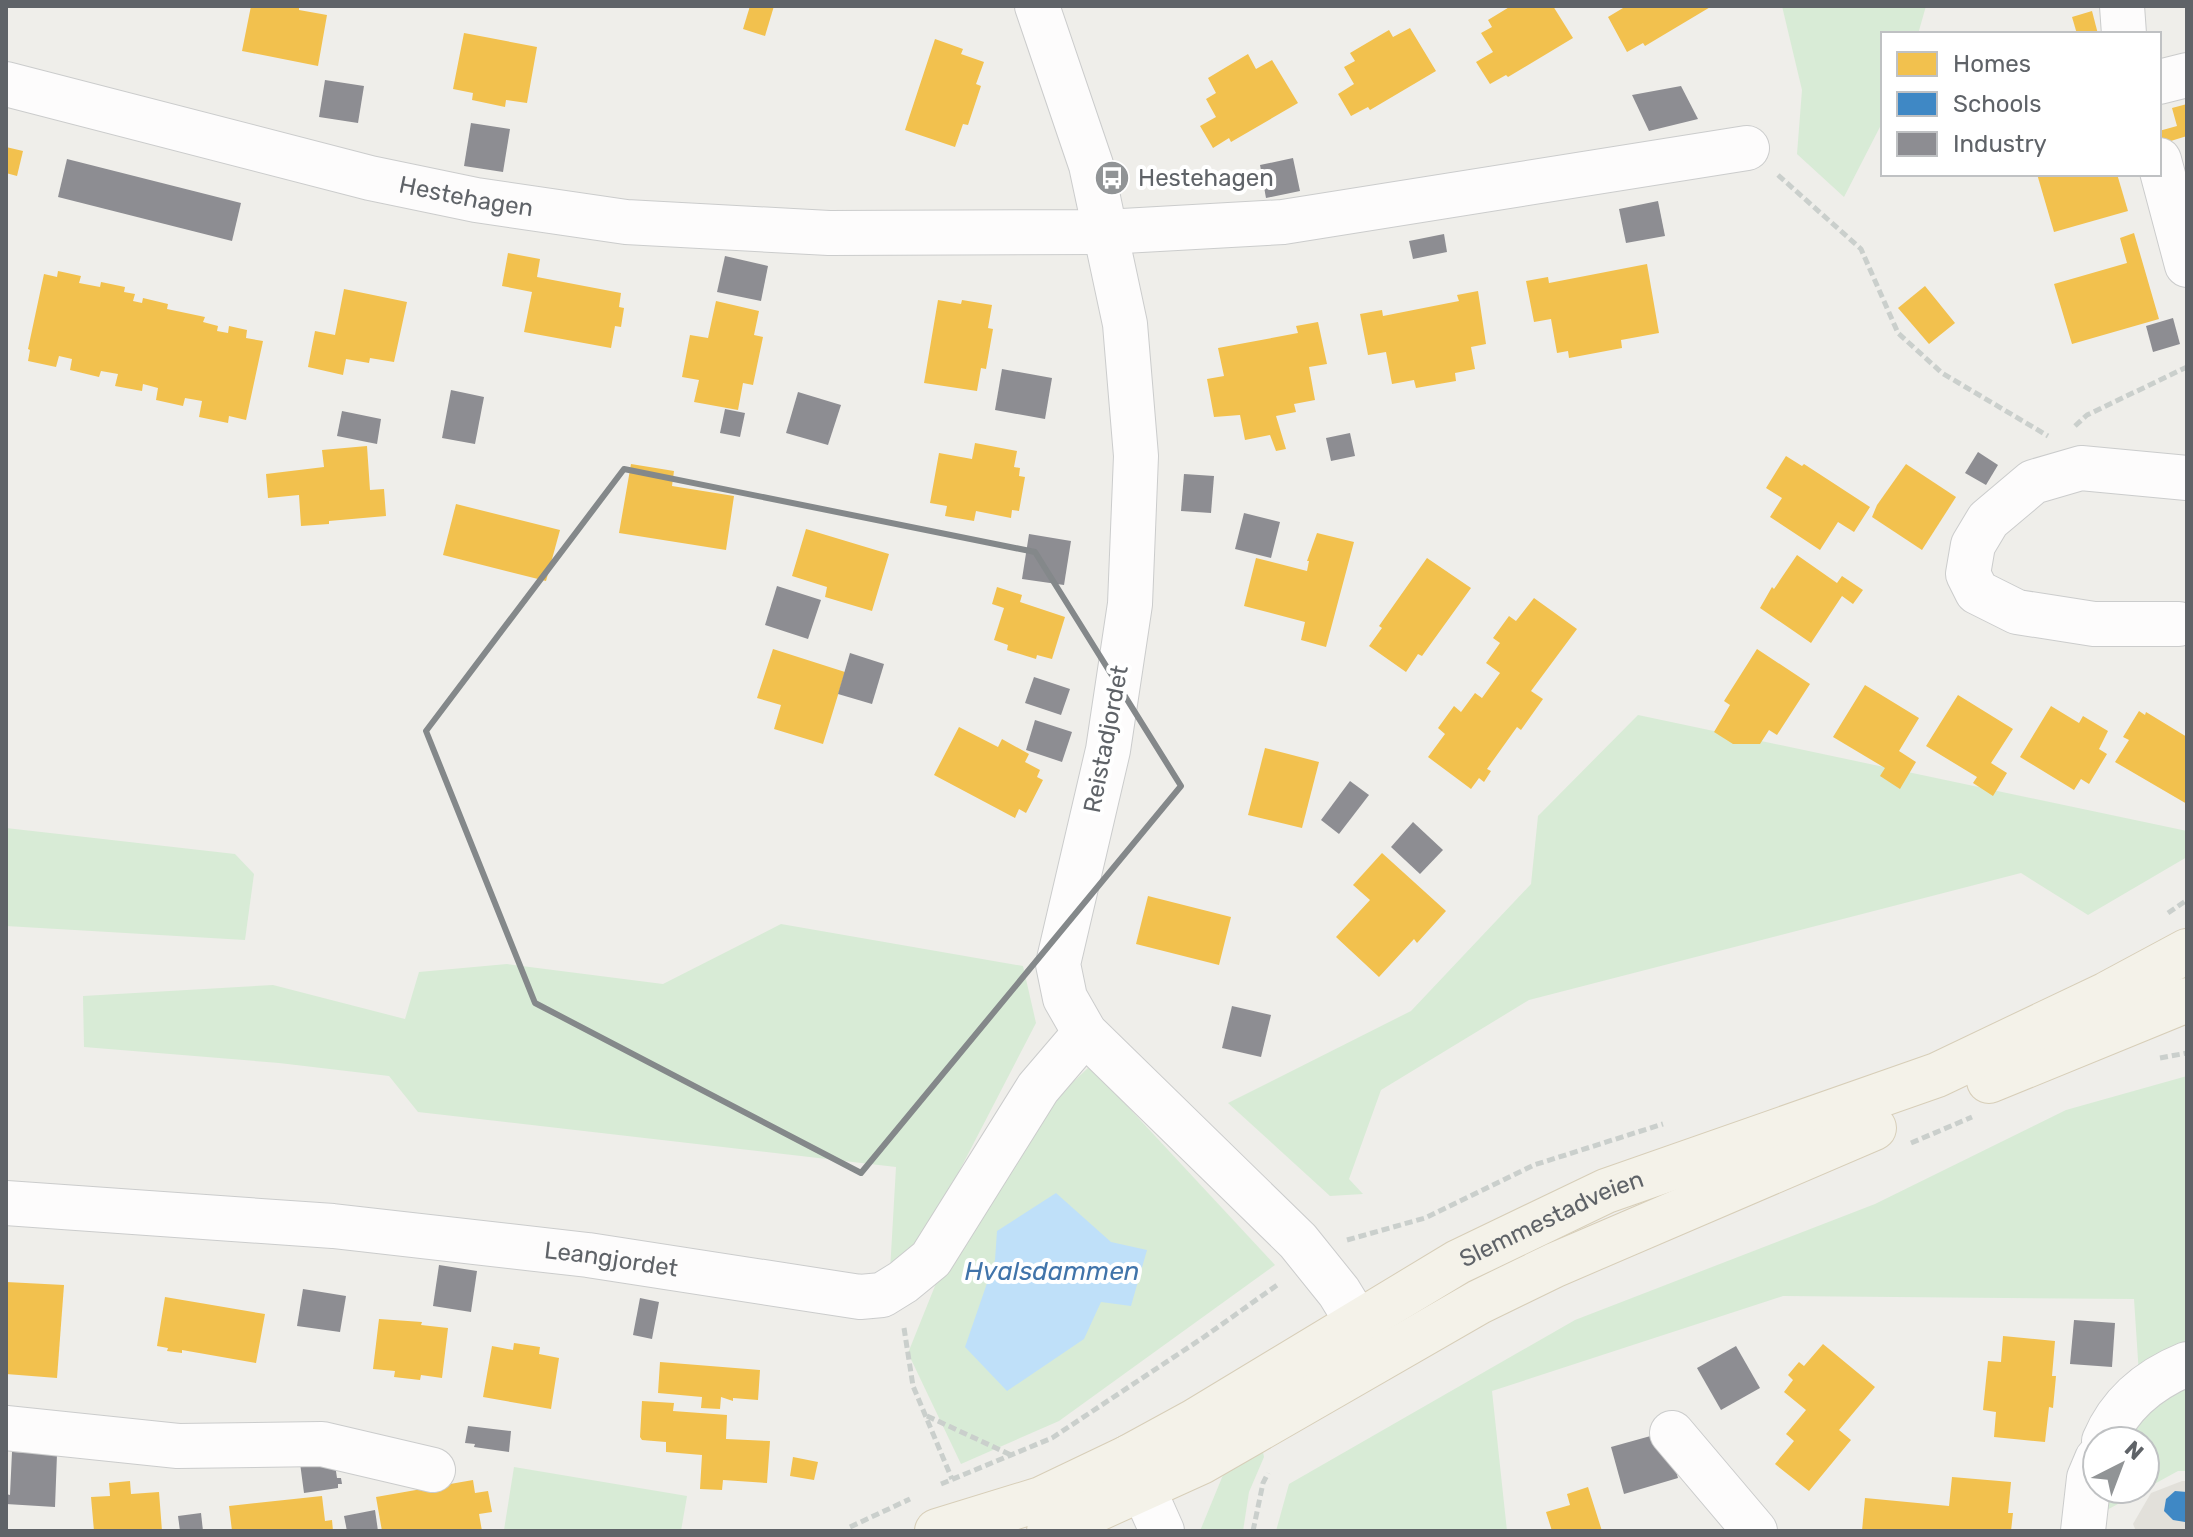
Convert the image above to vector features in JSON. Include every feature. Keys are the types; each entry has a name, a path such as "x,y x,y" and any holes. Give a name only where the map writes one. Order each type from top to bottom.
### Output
{"main road":[{"name":"Slemmestadveien","path":"1049,1531 1136,1474 1195,1421 1458,1262 1606,1191 1865,1103 1937,1075 2107,994 2187,951"},
{"name":"Slemmestadveien","path":"925,1514 1041,1499 1136,1474 1201,1462 1479,1302 1555,1265 1877,1126 2187,1000"}],"street":[{"name":"Reistadjordet","path":"1037,6 1091,165 1125,324 1136,456 1130,604 1108,750 1058,964 1065,998 1085,1033 1298,1241 1339,1292 1380,1360"},
{"path":"2122,6 2124,32"},
{"path":"2161,82 2187,75"},
{"name":"Hestehagen","path":"6,84 370,178 476,200 626,222 829,233 1105,232 1283,222 1747,148"},
{"path":"2161,168 2187,265"},
{"path":"2179,624 2094,624 2017,612 1977,592 1968,574 1973,545 1988,520 2070,455 2187,478"},
{"name":"Leangjordet","path":"6,1203 333,1226 588,1255 860,1297 882,1295 931,1259 1038,1088 1085,1033"},
{"path":"2115,1425 2136,1394 2161,1374 2187,1364"},
{"path":"6,1428 178,1446 322,1444 433,1470"},
{"path":"1672,1433 1755,1531"},
{"path":"1136,1474 1162,1531"},
{"path":"2083,1531 2086,1505"}],"path":[{"path":"1747,148 1861,249 1898,333 1942,373 2070,455 2087,415 2187,367"},
{"path":"2162,916 2187,900"},
{"path":"1344,1241 1425,1218 1534,1165 1673,1121"},
{"path":"903,1282 903,1320 913,1386 952,1479"},
{"path":"939,1485 1052,1438 1280,1283"},
{"path":"926,1416 1011,1455"},
{"path":"850,1527 925,1514"}],"highlighted area":[{"path":"624,469 1035,552 1181,786 861,1173 535,1003 426,731"}],"shaded area":[{"path":"2187,1481 2187,1531 2136,1531 2133,1524 2144,1505 2161,1505 2161,1489"}],"green space":[{"path":"1782,6 1926,6 1919,32 1881,32 1881,125 1844,197 1797,154 1802,90"},
{"path":"1638,715 2187,831 2187,857 2088,915 2021,873 1529,1000 1381,1090 1349,1179 1363,1194 1330,1196 1228,1103 1411,1011 1531,884 1538,816"},
{"path":"6,828 235,854 254,874 245,940 6,926"},
{"path":"781,924 1023,966 1036,1023 924,1239 890,1271 896,1167 418,1112 389,1076 279,1063 84,1047 83,996 273,985 405,1019 419,972 507,964 663,984"},
{"path":"1090,1066 1275,1265 1059,1421 961,1464 908,1353 943,1266 1053,1101"},
{"path":"2187,1076 2187,1471 2178,1471 2161,1480 2161,1425 2109,1425 2139,1375 2134,1299 1783,1296 1492,1391 1507,1531 1276,1531 1289,1484 1575,1320 1875,1204 2066,1110"},
{"path":"1262,1447 1264,1457 1249,1492 1243,1531 1200,1531 1223,1475"},
{"path":"514,1467 687,1496 681,1531 504,1530"},
{"path":"2096,1505 2116,1505 2096,1516"}],"water":[{"name":"Hvalsdammen","path":"1056,1193 1111,1242 1147,1250 1131,1306 1101,1302 1084,1339 1007,1391 965,1347 995,1260 997,1231"}],"building: Homes":[{"path":"251,6 299,6 299,10 327,15 318,66 242,51"},
{"path":"750,6 774,6 765,36 743,29"},
{"path":"1511,6 1553,6 1573,38 1508,77 1506,75 1490,84 1476,62 1493,52 1481,33 1492,27 1488,20"},
{"path":"1622,6 1712,6 1645,46 1643,43 1627,52 1608,17"},
{"path":"2092,11 2097,32 2076,32 2072,17"},
{"path":"1410,28 1436,71 1370,110 1368,107 1351,116 1338,94 1354,84 1344,67 1355,61 1350,53 1389,30 1393,37"},
{"path":"464,33 537,47 527,103 506,100 505,107 472,100 473,93 453,89"},
{"path":"935,39 963,49 961,54 984,62 976,84 981,86 968,125 963,124 955,147 905,130"},
{"path":"1248,54 1256,69 1272,60 1298,103 1231,142 1229,138 1213,148 1200,126 1216,117 1206,99 1216,93 1208,78"},
{"path":"2187,104 2187,136 2161,144 2161,130 2177,126 2172,108"},
{"path":"6,147 23,151 17,176 6,173"},
{"path":"2038,176 2118,176 2128,211 2054,232"},
{"path":"2134,233 2159,319 2072,344 2054,284 2127,263 2120,238"},
{"path":"508,253 540,259 537,277 621,293 619,307 624,308 621,327 615,326 611,348 524,332 532,292 502,286"},
{"path":"1647,264 1659,333 1621,340 1622,348 1569,358 1568,351 1557,353 1551,319 1534,322 1526,281 1548,277 1549,283"},
{"path":"58,271 81,276 79,283 100,287 101,282 125,287 124,292 135,294 133,301 142,303 143,298 168,304 167,309 205,317 203,322 218,326 217,331 228,333 229,326 247,330 246,338 263,341 246,420 229,416 228,423 199,417 202,401 185,398 183,406 156,400 158,388 143,384 142,391 115,386 118,374 101,371 99,377 70,370 72,359 59,356 56,367 28,361 44,274 57,277"},
{"path":"1925,286 1955,323 1929,344 1898,308"},
{"path":"344,289 407,302 394,362 370,358 369,363 346,359 343,375 308,367 315,331 335,335"},
{"path":"1478,291 1486,344 1471,347 1475,369 1455,373 1456,381 1416,388 1414,380 1392,384 1386,352 1368,355 1360,314 1382,310 1383,316 1459,301 1457,295"},
{"path":"938,300 992,305 988,328 993,329 986,369 981,368 977,391 924,383"},
{"path":"716,301 759,311 754,335 763,337 753,385 743,383 738,410 694,402 699,380 682,377 690,335 708,338"},
{"path":"1318,322 1327,364 1309,367 1315,400 1294,404 1296,412 1276,416 1286,449 1276,451 1270,435 1245,440 1240,415 1214,417 1207,379 1224,376 1218,348 1298,333 1296,326"},
{"path":"975,443 1017,451 1014,467 1020,468 1019,476 1025,477 1019,511 1012,510 1011,518 976,511 974,521 945,516 947,506 930,503 939,453 972,459"},
{"path":"367,446 370,490 384,489 386,516 301,526 299,495 268,498 266,474 324,467 322,450"},
{"path":"1786,456 1802,466 1804,464 1870,507 1854,532 1838,522 1820,550 1770,517 1782,498 1766,488"},
{"path":"631,464 674,471 672,486 734,496 726,550 619,533"},
{"path":"1906,464 1956,497 1922,550 1872,517"},
{"path":"456,504 560,530 546,581 443,555"},
{"path":"806,529 889,554 872,611 825,597 827,587 792,576"},
{"path":"1317,533 1354,542 1326,647 1301,640 1305,622 1244,606 1256,558 1307,571 1307,561"},
{"path":"1797,555 1837,583 1842,576 1863,590 1853,604 1842,596 1811,643 1760,608"},
{"path":"1427,558 1471,588 1422,656 1418,654 1406,672 1369,646 1382,628 1379,626"},
{"path":"997,587 1022,595 1020,602 1065,617 1052,659 1037,655 1036,659 1007,650 1008,645 994,640 1004,608 992,604"},
{"path":"1534,598 1577,629 1531,691 1543,699 1521,730 1517,727 1487,769 1491,771 1484,782 1479,778 1471,789 1428,757 1445,734 1438,728 1454,706 1461,712 1475,693 1482,698 1500,673 1486,663 1500,643 1493,638 1509,616 1516,621"},
{"path":"773,649 845,672 823,744 774,729 781,705 757,698"},
{"path":"1757,649 1810,684 1777,735 1769,730 1760,744 1733,744 1714,732 1730,705 1724,701"},
{"path":"1865,685 1919,718 1899,751 1916,762 1900,789 1880,776 1885,768 1833,737"},
{"path":"1958,695 2013,729 1991,763 2007,773 1993,796 1973,783 1977,777 1926,746"},
{"path":"2051,706 2079,723 2083,716 2108,731 2099,749 2107,754 2089,784 2081,779 2074,790 2020,757"},
{"path":"2139,711 2145,715 2146,712 2187,737 2187,804 2115,762 2129,740 2123,737"},
{"path":"959,727 998,747 1002,739 1029,754 1025,762 1040,770 1037,777 1043,780 1026,813 1019,809 1015,818 934,775"},
{"path":"1265,748 1319,762 1302,828 1248,815"},
{"path":"1382,853 1446,911 1417,943 1414,939 1379,977 1336,937 1370,900 1353,885"},
{"path":"1148,896 1231,917 1219,965 1136,944"},
{"path":"6,1282 64,1285 57,1378 6,1374"},
{"path":"165,1297 265,1314 256,1363 182,1350 182,1353 167,1351 168,1348 157,1346"},
{"path":"379,1319 422,1322 421,1325 448,1328 442,1378 421,1375 420,1380 394,1377 395,1371 373,1369"},
{"path":"2003,1336 2055,1341 2053,1408 2049,1407 2045,1442 1994,1437 1996,1412 1983,1410 1988,1361 2001,1362"},
{"path":"514,1343 540,1347 539,1354 559,1358 551,1409 483,1397 492,1346 513,1350"},
{"path":"1823,1344 1875,1387 1839,1430 1851,1440 1809,1491 1775,1464 1794,1441 1786,1434 1806,1410 1784,1392 1793,1380 1788,1375 1799,1362 1804,1366"},
{"path":"660,1362 760,1370 758,1400 733,1398 733,1401 721,1397 720,1409 701,1408 702,1397 658,1393"},
{"path":"642,1401 674,1403 673,1411 727,1415 726,1439 770,1441 767,1483 723,1480 722,1490 700,1489 702,1455 666,1452 666,1442 642,1440 640,1437"},
{"path":"793,1457 818,1462 814,1480 790,1476"},
{"path":"1952,1477 2011,1482 2008,1513 2013,1513 2011,1531 1862,1531 1865,1498 1949,1506"},
{"path":"473,1480 475,1493 488,1491 492,1512 479,1514 482,1531 382,1531 376,1497"},
{"path":"130,1481 131,1494 159,1492 162,1531 94,1531 91,1497 110,1496 109,1483"},
{"path":"1588,1487 1602,1531 1552,1531 1546,1512 1570,1505 1567,1494"},
{"path":"322,1496 325,1521 332,1520 333,1531 232,1531 229,1506"}],"building: Schools":[{"path":"2175,1491 2187,1492 2185,1522 2173,1520 2164,1511 2166,1499"}],"building: Industry":[{"path":"325,80 364,86 358,123 319,117"},
{"path":"1681,86 1698,119 1649,131 1632,95"},
{"path":"471,123 510,129 503,172 464,166"},
{"path":"1293,158 1300,191 1266,198 1260,165"},
{"path":"67,159 241,203 232,241 58,197"},
{"path":"1658,201 1665,236 1626,243 1619,209"},
{"path":"1444,234 1447,252 1413,259 1409,241"},
{"path":"725,256 768,266 761,301 717,292"},
{"path":"2173,318 2180,344 2153,352 2146,326"},
{"path":"1002,369 1052,378 1045,419 995,410"},
{"path":"451,390 484,397 475,444 442,438"},
{"path":"798,392 841,405 828,445 786,433"},
{"path":"725,409 745,413 740,437 720,433"},
{"path":"342,411 381,419 377,444 337,436"},
{"path":"1350,433 1355,456 1331,461 1326,438"},
{"path":"1978,452 1998,465 1986,485 1965,473"},
{"path":"1184,474 1214,476 1211,513 1181,511"},
{"path":"1244,513 1280,522 1271,558 1235,549"},
{"path":"1029,534 1071,541 1064,585 1022,579"},
{"path":"777,586 821,600 808,639 765,625"},
{"path":"850,653 884,664 872,704 838,694"},
{"path":"1034,677 1070,689 1061,715 1025,703"},
{"path":"1035,720 1072,732 1062,762 1026,750"},
{"path":"1350,781 1369,795 1339,834 1321,820"},
{"path":"1413,822 1443,850 1420,874 1391,847"},
{"path":"1232,1006 1271,1015 1261,1057 1222,1048"},
{"path":"439,1265 477,1271 471,1312 433,1306"},
{"path":"303,1289 346,1296 340,1332 297,1326"},
{"path":"640,1298 659,1302 652,1339 633,1335"},
{"path":"2074,1320 2115,1323 2112,1367 2070,1364"},
{"path":"1736,1346 1760,1388 1721,1410 1697,1368"},
{"path":"468,1426 511,1431 509,1452 465,1443"},
{"path":"1665,1432 1678,1478 1624,1494 1611,1447"},
{"path":"12,1452 57,1454 55,1507 6,1504 6,1494 10,1495"},
{"path":"334,1458 337,1478 341,1478 342,1484 338,1484 338,1488 304,1493 300,1463"},
{"path":"375,1510 378,1531 347,1531 344,1516"},
{"path":"201,1513 203,1531 180,1531 178,1516"}],"place":[{"name":"Hestehagen","path":"1112,178"}]}
